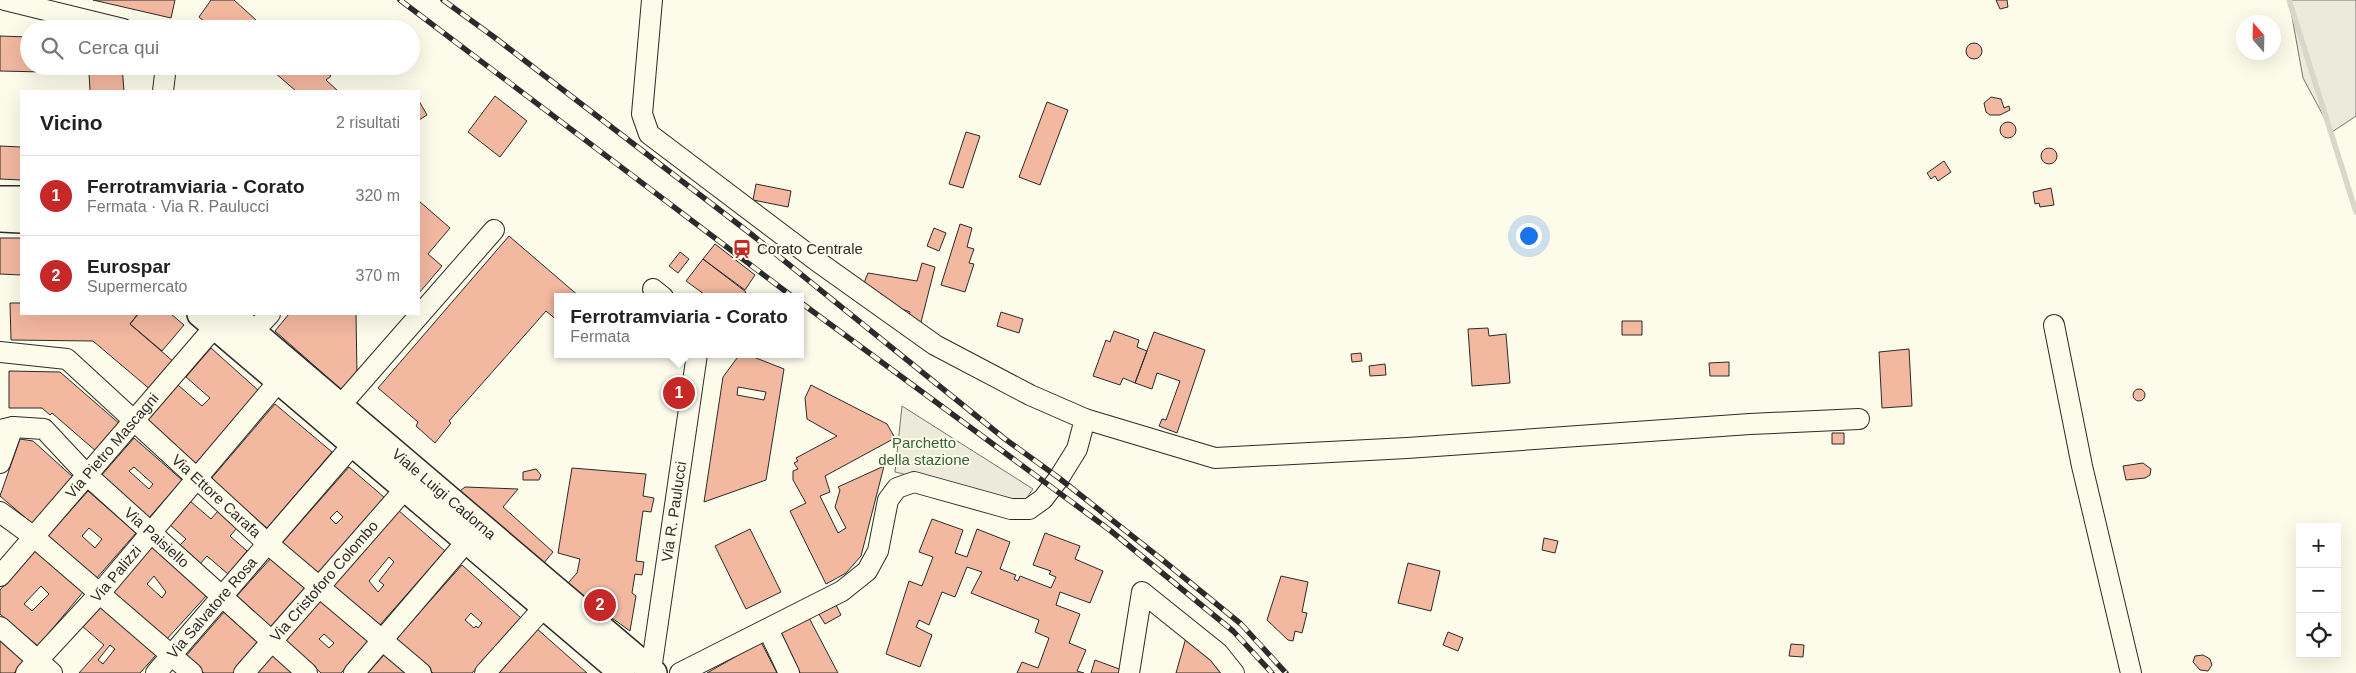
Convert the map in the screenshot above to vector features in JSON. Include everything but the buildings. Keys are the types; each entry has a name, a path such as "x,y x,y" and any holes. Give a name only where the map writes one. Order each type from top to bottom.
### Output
{"main road":[{"path":"0,199 20,199"},
{"path":"0,219 20,220"},
{"name":"Viale Luigi Cadorna","path":"218,317 253,332 340,406 360,438 405,489 622,673"},
{"name":"Viale Luigi Cadorna","path":"218,317 279,380 360,438 653,672"}],"street":[{"path":"5,0 86,20"},
{"path":"652,0 642,114 649,134 817,261 934,345 1030,395 1085,419 1215,458 1407,448 1750,424 1859,419"},
{"path":"163,90 165,75"},
{"path":"420,315 494,230"},
{"path":"253,332 269,315"},
{"path":"340,406 420,315"},
{"name":"Via Pietro Mascagni","path":"0,576 134,421 218,317"},
{"path":"2054,325 2082,466 2131,673"},
{"name":"Via Ettore Carafa","path":"0,352 67,359 266,542 421,673"},
{"name":"Via R. Paulucci","path":"653,672 696,358"},
{"name":"Via Palizzi","path":"32,667 100,593 279,380"},
{"path":"680,673 842,591 867,571 878,551 888,500 897,488 914,482 1012,509 1029,509 1043,498 1059,478 1077,449 1085,419"},
{"path":"0,463 7,429"},
{"name":"Via Paisiello","path":"7,429 44,429 87,475 307,673"},
{"name":"Via Salvatore Rosa","path":"156,673 266,542 360,438"},
{"name":"Via Cristoforo Colombo","path":"244,673 405,489"},
{"path":"0,512 34,537 192,673"},
{"path":"354,673 467,541"},
{"path":"1129,673 1142,592 1218,653 1234,673"},
{"path":"485,673 545,606"},
{"path":"0,627 32,667 52,673"},
{"path":"768,629 789,673"}],"green space":[{"path":"2289,0 2356,0 2356,116 2332,132 2303,78"},
{"name":"Parchetto della stazione","path":"902,406 1033,489 1023,503 895,472"}],"waterway":[{"path":"2289,0 2356,212"}],"railway":[{"path":"400,0 788,293"},
{"path":"443,0 751,234 1005,439 1059,478 1165,562 1241,624 1286,673"},
{"path":"804,305 1111,531 1233,631 1272,673"}],"place":[{"name":"Corato Centrale","path":"742,249"},
{"name":"Ferrotramviaria - Corato","path":"679,393"},
{"name":"Eurospar","path":"600,605"}]}
